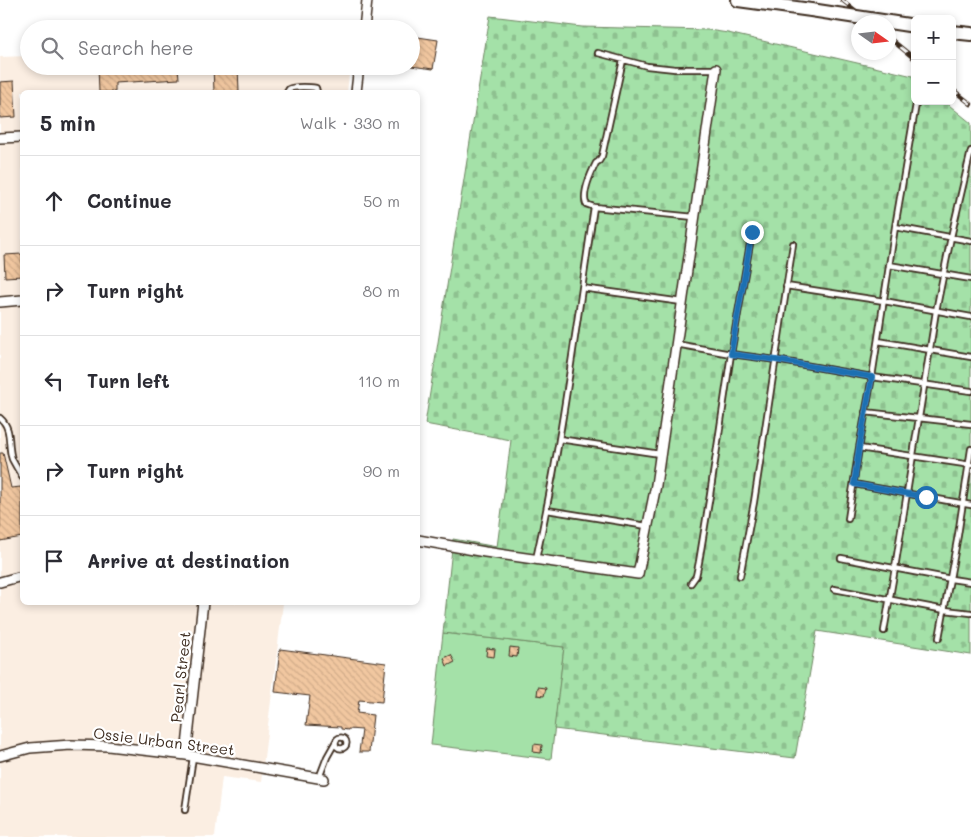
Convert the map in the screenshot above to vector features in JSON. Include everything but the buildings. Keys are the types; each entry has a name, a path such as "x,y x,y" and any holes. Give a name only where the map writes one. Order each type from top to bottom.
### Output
{"main road":[{"path":"738,0 911,25"},
{"path":"956,32 971,34"}],"street":[{"path":"365,20 367,0"},
{"path":"420,540 536,560 638,574 656,485 716,69"},
{"path":"356,90 358,75"},
{"path":"0,138 20,137"},
{"path":"0,302 20,300"},
{"path":"0,582 20,577"},
{"name":"Pearl Street","path":"190,756 203,605"},
{"name":"Ossie Urban Street","path":"0,756 30,748 71,745 108,746 190,756 322,779"}],"lane":[{"path":"598,53 647,66 675,69 716,69"},
{"path":"623,60 602,156 594,167 584,198 586,204 594,207 694,217"},
{"path":"289,90 312,87 316,90"},
{"path":"848,519 878,341 894,227 916,105"},
{"path":"884,631 936,311 971,151"},
{"path":"536,560 559,439 594,207"},
{"path":"894,227 971,241"},
{"path":"691,583 696,576 699,562 752,232"},
{"path":"740,576 754,502 793,244"},
{"path":"889,265 971,280"},
{"path":"786,286 971,317"},
{"path":"582,288 682,302"},
{"path":"878,341 971,357"},
{"path":"676,344 872,377 971,391"},
{"path":"866,412 971,424"},
{"path":"0,418 9,432 12,458 20,472"},
{"path":"559,439 660,454"},
{"path":"859,448 970,465"},
{"path":"939,638 951,579 971,449"},
{"path":"854,484 971,505"},
{"path":"547,510 647,526"},
{"path":"841,558 971,582"},
{"path":"834,589 945,610 971,613"},
{"path":"322,779 327,757 336,741"},
{"path":"185,810 190,756"}],"shaded area":[{"path":"20,56 20,75 349,75 347,90 20,90 20,605 283,605 261,782 222,777 215,837 0,837 0,57"}],"green space":[{"path":"490,16 582,27 708,30 728,33 911,76 911,105 949,105 971,123 971,655 817,631 795,758 554,729 564,647 443,633 453,539 497,547 511,440 425,424"},
{"path":"443,633 564,647 551,759 431,745"}],"railway":[{"path":"842,0 861,15"},
{"path":"896,44 911,56"},
{"path":"956,92 971,104"}],"route":[{"path":"752,232 731,354 872,377 854,484 926,497"}]}
